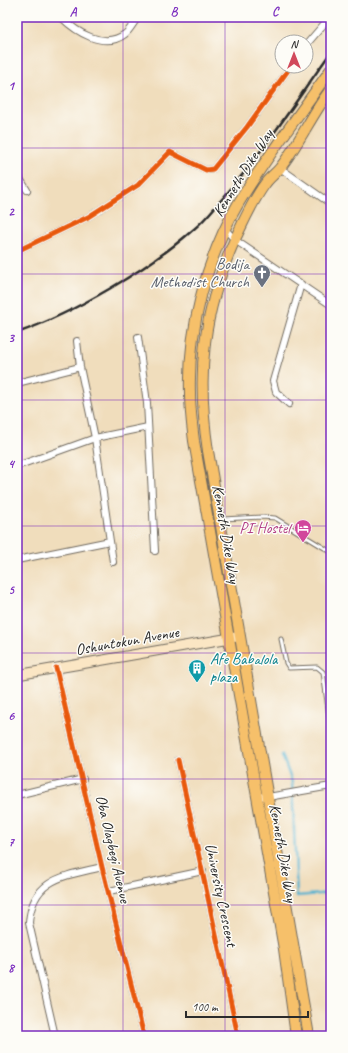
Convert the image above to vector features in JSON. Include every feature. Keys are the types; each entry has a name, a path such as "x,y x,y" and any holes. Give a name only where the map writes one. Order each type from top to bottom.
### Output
{"highway":[{"name":"Kenneth Dike Way","path":"296,1036 284,949 258,796 194,441 190,375 198,312 215,253 225,229 256,175 331,69"},
{"name":"Kenneth Dike Way","path":"309,1036 205,428 202,374 204,350 213,298 219,276 235,240 248,213 266,183 280,168 330,93"},
{"path":"207,518 220,518"}],"main road":[{"name":"Oshuntokun Avenue","path":"17,675 241,636"}],"street":[{"path":"61,17 82,34 96,39 112,40 125,34 138,17"},
{"path":"314,36 330,17"},
{"path":"17,251 88,217 138,185 170,152 206,170 213,169 247,127 285,74"},
{"path":"280,168 331,204"},
{"path":"17,174 27,190"},
{"path":"225,229 235,240 331,305"},
{"path":"289,404 276,392 274,381 301,284"},
{"path":"138,336 148,427 154,551"},
{"path":"77,341 80,367 95,438 113,562"},
{"path":"17,383 80,367"},
{"path":"17,466 95,438 148,427"},
{"path":"17,560 110,542"},
{"name":"Oba Olagbegi Avenue","path":"56,668 83,779 102,867 144,1036"},
{"name":"University Crescent","path":"178,760 238,1036"},
{"path":"17,795 83,779"},
{"path":"258,796 268,797 331,786"},
{"path":"55,1036 29,923 30,912 34,899 47,884 102,867"},
{"name":"University Crescent","path":"109,891 203,871"}],"lane":[{"path":"220,518 275,518 331,552"},
{"path":"281,639 286,662 289,668 317,667 323,672 331,732"}],"waterway":[{"path":"282,755 292,782 297,896 331,893"}],"railway":[{"path":"17,333 62,314 110,288 176,244 206,218 252,163 331,52"}],"cycle path":[{"path":"17,251 88,217 138,185 170,152 206,170 213,169 247,127 285,74"},
{"path":"56,668 102,867 144,1036"},
{"path":"178,760 238,1036"}],"place":[{"name":"Bodija Methodist Church","path":"262,288"},
{"name":"PI Hostel","path":"303,543"},
{"name":"Afe Babalola plaza","path":"197,683"}]}
